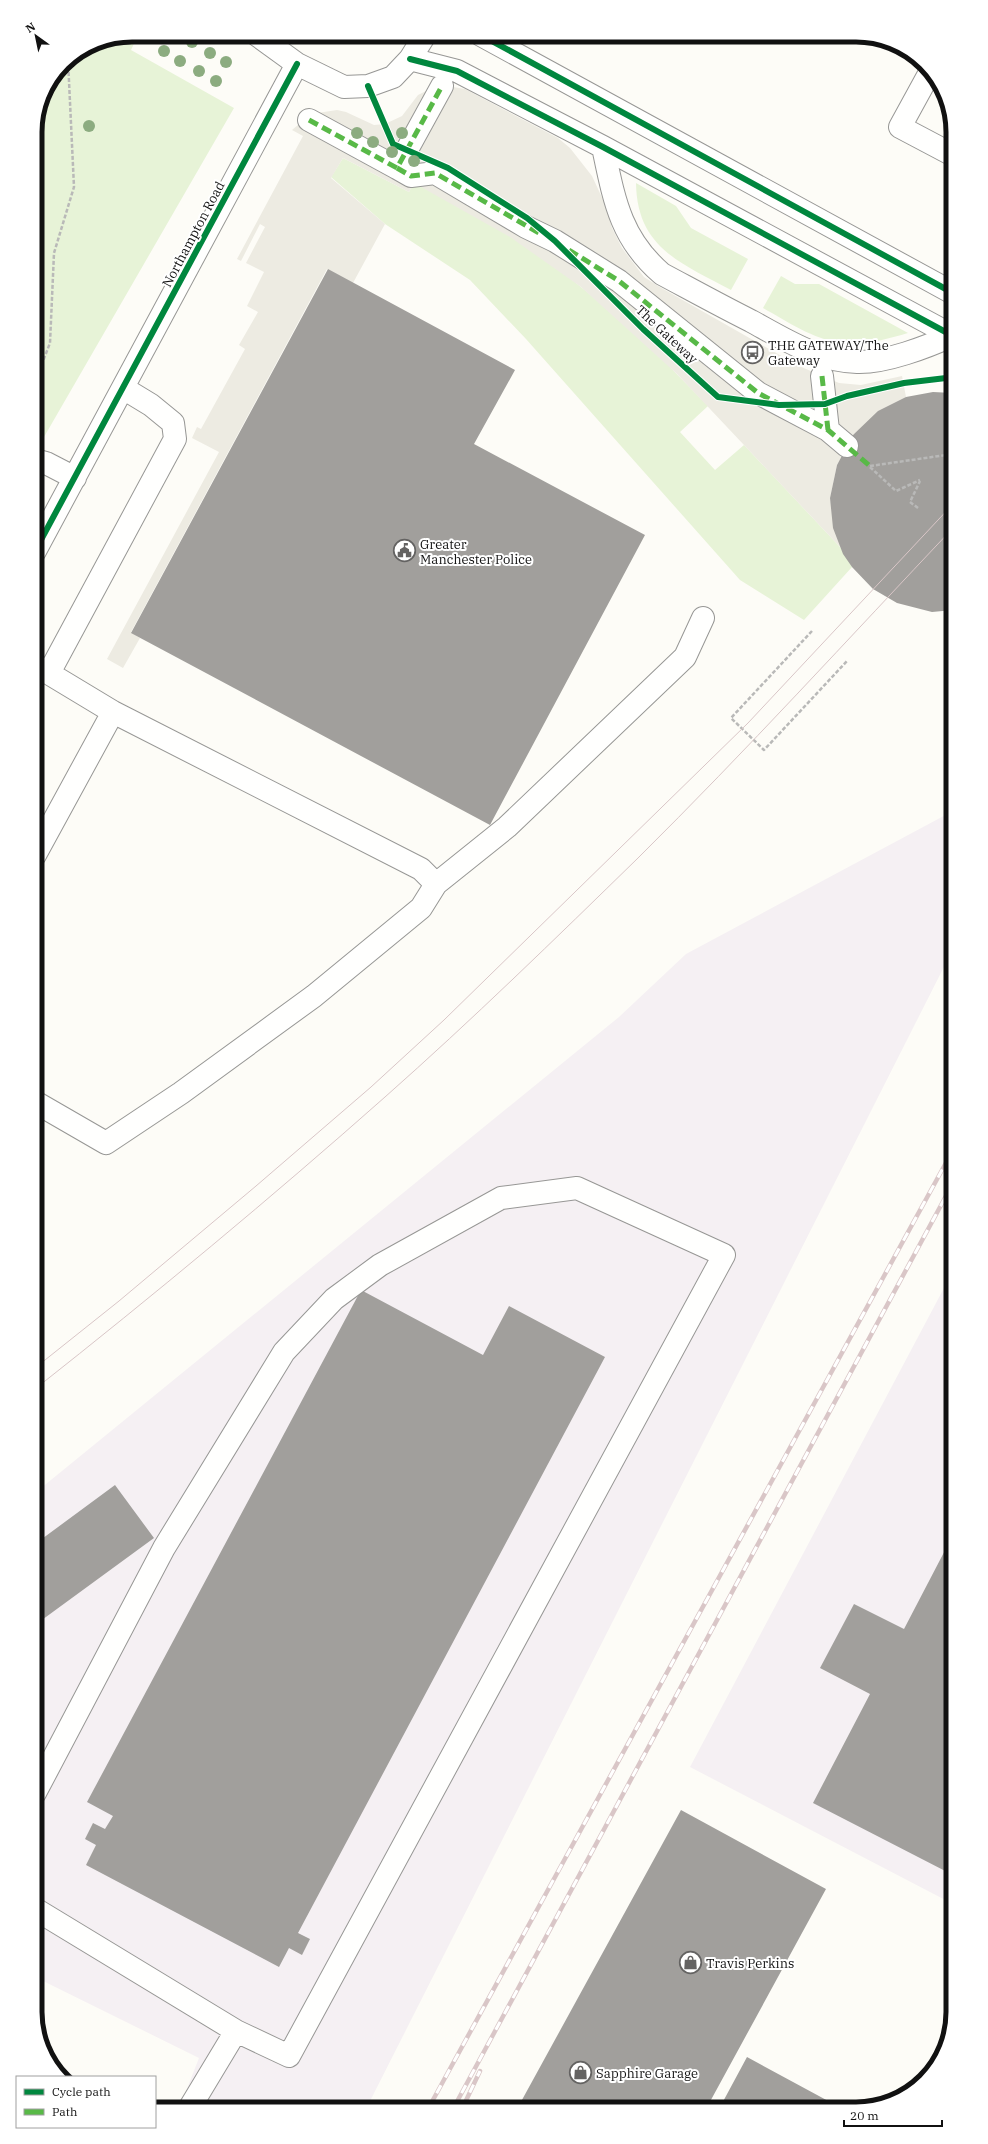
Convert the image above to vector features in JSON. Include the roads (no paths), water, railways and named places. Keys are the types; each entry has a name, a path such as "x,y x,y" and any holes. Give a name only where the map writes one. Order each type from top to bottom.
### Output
{"street":[{"path":"267,42 297,64 344,87 368,86 393,77 410,60 421,42"},
{"path":"494,42 946,290"},
{"path":"410,60 457,71 603,147 946,331"},
{"name":"Northampton Road","path":"42,538 297,64"},
{"path":"927,77 900,127 946,151"},
{"path":"398,168 442,86"},
{"path":"309,120 411,176 435,173 526,227 555,241 619,281 758,393 828,430 847,446"},
{"path":"603,147 613,194 627,233 648,262 662,274 812,354 842,361 858,362 874,360 923,348 946,338"},
{"path":"822,376 828,430"},
{"path":"123,388 151,405 173,423 175,439 42,669 113,712 421,869 436,884"},
{"path":"42,462 75,478"},
{"path":"42,1106 106,1144 181,1093 314,996 421,908 436,884 507,827 685,656 704,618"},
{"path":"42,843 113,712"},
{"path":"42,1780 164,1548 284,1352 334,1299 380,1265 501,1198 578,1188 724,1255 289,2056 236,2031 42,1913"},
{"path":"193,2102 236,2031"}],"tram line":[{"path":"42,1362 119,1301 256,1186 371,1087 444,1020 748,723 946,511"},
{"path":"42,1383 256,1209 385,1097 481,1009 576,919 678,818 758,736 946,535"}],"railway":[{"path":"432,2102 946,1163"},
{"path":"457,2102 946,1196"},
{"path":"465,2102 480,2071"}],"place":[{"name":"THE GATEWAY/The Gateway","path":"753,352"},
{"name":"Greater Manchester Police","path":"405,551"},
{"name":"Travis Perkins","path":"691,1963"},
{"name":"Sapphire Garage","path":"581,2073"}]}
